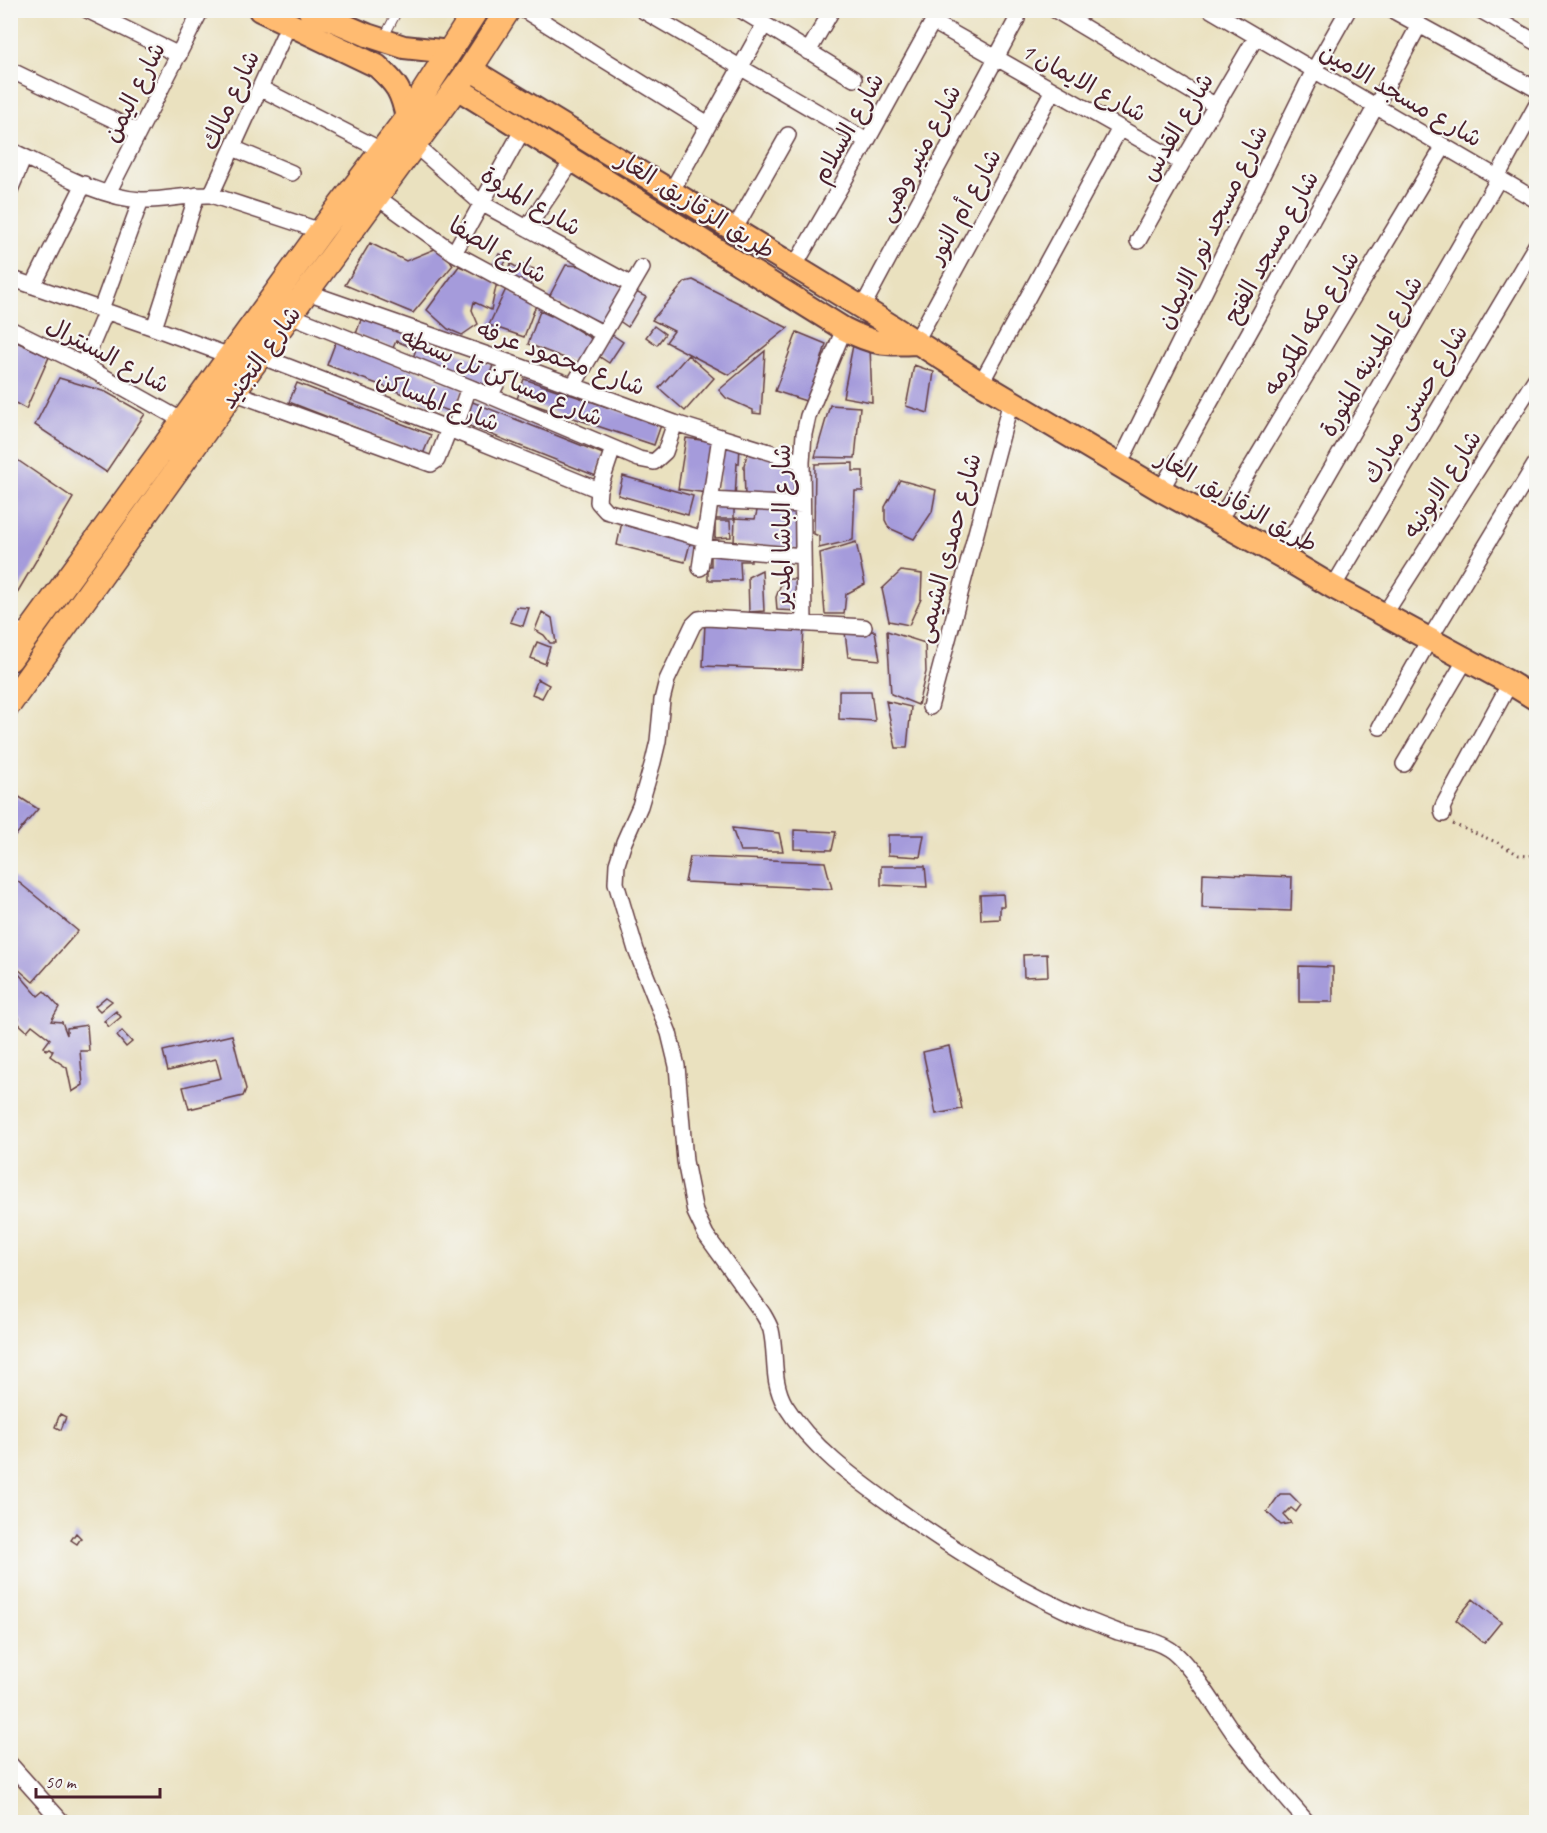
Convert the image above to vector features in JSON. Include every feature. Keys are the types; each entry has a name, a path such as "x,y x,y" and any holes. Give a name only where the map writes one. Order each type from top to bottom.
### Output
{"highway":[{"name":"شارع التجنيد","path":"10,659 20,628 183,421 321,231 383,151 407,118 476,10"},
{"name":"شارع التجنيد","path":"10,703 233,392 464,79 508,10"}],"main road":[{"path":"260,10 292,17 377,66 393,80 403,98 407,118"},
{"path":"309,10 338,24 405,47 450,52"},
{"name":"طريق الزقازيق, الغار","path":"464,79 523,129 844,329 868,340 888,345 915,343"},
{"name":"طريق الزقازيق, الغار","path":"464,79 671,192 862,308 915,343 1161,490 1536,699"}],"street":[{"path":"87,10 178,55"},
{"name":"شارع اليمن","path":"108,194 201,10"},
{"path":"524,10 708,124"},
{"path":"642,10 867,141"},
{"path":"808,52 832,10"},
{"path":"1055,10 1216,106"},
{"name":"شارع مسجد الامين","path":"1211,10 1536,200"},
{"name":"شارع مسجد نور الايمان","path":"1119,465 1314,70 1348,10"},
{"path":"1392,10 1536,89"},
{"path":"1480,10 1536,42"},
{"path":"671,192 739,67 753,16 854,79"},
{"name":"شارع الايمان 1","path":"936,16 996,58 1182,163"},
{"name":"شارع السلام","path":"794,267 936,16"},
{"name":"شارع مالك","path":"154,328 204,195 233,148 292,17"},
{"name":"شارع منير وهبى","path":"862,308 1017,19"},
{"name":"شارع مسجد الفتح","path":"1161,490 1419,25"},
{"name":"شارع القدس","path":"1138,241 1256,37"},
{"path":"10,70 139,132"},
{"path":"260,88 383,151"},
{"name":"شارع أم النور","path":"915,343 1053,90"},
{"name":"شارع المدينه المنورة","path":"1281,556 1498,178 1536,106"},
{"path":"981,383 1120,128"},
{"path":"454,253 523,129"},
{"path":"734,230 788,135"},
{"name":"شارع المروة","path":"415,145 482,203 632,285"},
{"name":"شارع مكه المكرمه","path":"1218,522 1444,146"},
{"path":"233,148 292,173"},
{"path":"10,190 17,153 108,194 141,200 204,195 321,231"},
{"path":"527,228 573,160"},
{"path":"33,286 84,184"},
{"name":"شارع الصفا","path":"377,197 454,253 602,333"},
{"path":"83,364 141,200"},
{"name":"شارع حسنى مبارك","path":"1333,587 1536,244"},
{"path":"573,386 642,268"},
{"path":"10,278 230,357"},
{"name":"شارع محمود عرفه","path":"307,292 675,423 802,462"},
{"name":"شارع مساكن تل بسطه","path":"290,315 639,459 654,462 665,452 675,423"},
{"name":"شارع السنترال","path":"10,329 83,364 183,421"},
{"name":"شارع الباشا المدير","path":"804,623 802,462 804,434 808,416 844,329"},
{"name":"شارع المساكن","path":"260,356 599,490"},
{"path":"490,396 508,362"},
{"name":"شارع الابونيه","path":"1384,615 1536,378"},
{"path":"233,392 431,464 437,460 452,430 469,387"},
{"name":"شارع حمدى الشيمى","path":"930,707 1011,401"},
{"path":"699,568 720,437"},
{"path":"613,448 599,490 598,502 606,511 704,543 803,555"},
{"path":"1380,727 1429,639 1536,463"},
{"path":"710,500 802,505"},
{"path":"864,627 699,619 693,625 667,680 653,762 640,806 617,864 616,883 636,950 672,1044 677,1066 685,1161 695,1212 706,1235 763,1314 770,1328 777,1386 799,1426 834,1460 928,1532 1026,1591 1081,1618 1118,1632 1147,1639 1170,1649 1187,1667 1242,1744 1306,1822"},
{"path":"1404,764 1466,659"},
{"path":"1443,814 1444,804 1510,683"},
{"path":"10,1764 62,1822"}],"lane":[{"path":"383,40 398,10"}],"path":[{"path":"1443,814 1450,823 1496,842 1519,855 1536,854"}],"building":[{"path":"370,243 406,261 442,246 453,265 413,313 345,285"},
{"path":"499,254 508,257 499,274 490,271"},
{"path":"511,264 518,268 520,264 534,269 530,288 506,275"},
{"path":"566,265 596,267 624,284 606,325 548,299"},
{"path":"459,266 497,282 491,310 474,302 472,310 478,324 462,335 448,329 427,310"},
{"path":"693,280 788,328 729,375 666,342 674,331 652,320 685,282"},
{"path":"506,289 536,305 524,337 489,325"},
{"path":"630,289 646,297 628,327 615,318"},
{"path":"540,311 551,316 552,314 592,339 580,364 528,344"},
{"path":"362,317 493,365 486,385 413,358 416,349 396,341 393,348 356,334"},
{"path":"654,326 665,334 657,345 646,337"},
{"path":"608,332 623,342 609,363 594,353"},
{"path":"797,332 826,344 809,402 775,391"},
{"path":"10,339 49,357 26,409 10,400"},
{"path":"336,341 463,389 454,413 327,365"},
{"path":"853,345 870,346 872,402 843,397"},
{"path":"765,351 761,414 753,413 753,410 726,398 719,390"},
{"path":"688,355 714,378 685,411 659,388"},
{"path":"914,365 934,372 928,413 906,406"},
{"path":"59,378 106,392 145,414 106,472 35,425"},
{"path":"524,379 661,425 654,445 517,399"},
{"path":"297,383 431,435 423,454 289,402"},
{"path":"470,401 603,454 596,476 462,423"},
{"path":"830,405 860,407 855,458 815,457"},
{"path":"686,438 715,442 707,493 678,489"},
{"path":"721,441 740,445 735,499 719,499"},
{"path":"748,451 799,464 800,495 745,496 744,465"},
{"path":"10,455 73,498 14,598 10,596"},
{"path":"853,463 853,471 863,471 863,491 855,491 853,540 819,548 819,536 814,534 815,464"},
{"path":"623,476 693,496 688,515 618,495"},
{"path":"900,480 936,490 932,512 914,539 889,528 885,520 885,507"},
{"path":"714,506 734,506 734,519 714,519"},
{"path":"758,507 801,510 802,550 734,543 735,518 755,519"},
{"path":"715,521 730,521 731,537 715,538"},
{"path":"622,522 691,540 685,562 617,545"},
{"path":"856,542 865,584 846,594 844,614 825,614 820,553"},
{"path":"749,552 751,561 740,561 741,580 708,580 711,553"},
{"path":"762,570 764,611 749,612 748,577"},
{"path":"901,571 922,574 921,599 909,625 889,621 882,589"},
{"path":"783,579 801,579 800,611 777,610 776,597"},
{"path":"516,607 529,608 523,626 510,622"},
{"path":"542,612 552,618 556,643 550,643 544,635 535,630"},
{"path":"705,623 804,626 802,670 703,666"},
{"path":"875,631 880,660 848,657 845,632"},
{"path":"887,631 925,643 926,672 918,705 891,694"},
{"path":"537,642 550,647 545,664 531,658"},
{"path":"538,679 549,685 542,698 532,694"},
{"path":"839,691 871,691 875,721 839,719"},
{"path":"886,701 911,707 907,748 896,748"},
{"path":"10,791 38,809 10,842"},
{"path":"732,828 779,833 783,851 740,851"},
{"path":"794,830 836,832 832,850 794,849"},
{"path":"888,835 924,835 920,857 888,855"},
{"path":"690,857 825,862 832,889 685,882"},
{"path":"881,866 925,866 927,887 881,885"},
{"path":"1203,873 1292,877 1291,911 1202,908"},
{"path":"10,875 78,931 33,982 10,962"},
{"path":"1003,894 1004,906 1000,906 1000,919 981,920 980,895"},
{"path":"1047,954 1048,976 1024,977 1023,955"},
{"path":"12,966 38,996 44,991 59,1007 51,1021 62,1022 67,1035 67,1028 87,1025 89,1051 80,1051 83,1085 72,1092 67,1068 50,1056 53,1051 49,1048 46,1050 44,1047 50,1039 32,1025 27,1031 17,1022 19,1018 10,1014 10,968"},
{"path":"1299,966 1333,967 1333,1002 1299,1002"},
{"path":"106,997 112,1001 100,1011 95,1006"},
{"path":"116,1011 121,1017 109,1027 104,1021"},
{"path":"122,1031 132,1042 126,1047 117,1036"},
{"path":"232,1035 246,1089 243,1096 189,1109 183,1087 221,1078 216,1059 168,1071 163,1051"},
{"path":"949,1046 962,1109 936,1114 923,1052"},
{"path":"60,1414 66,1417 61,1430 55,1427"},
{"path":"1280,1494 1290,1494 1301,1505 1296,1512 1291,1508 1284,1515 1291,1523 1281,1525 1267,1512"},
{"path":"76,1533 81,1538 77,1544 71,1540"},
{"path":"1473,1599 1501,1622 1484,1643 1456,1620"}]}
